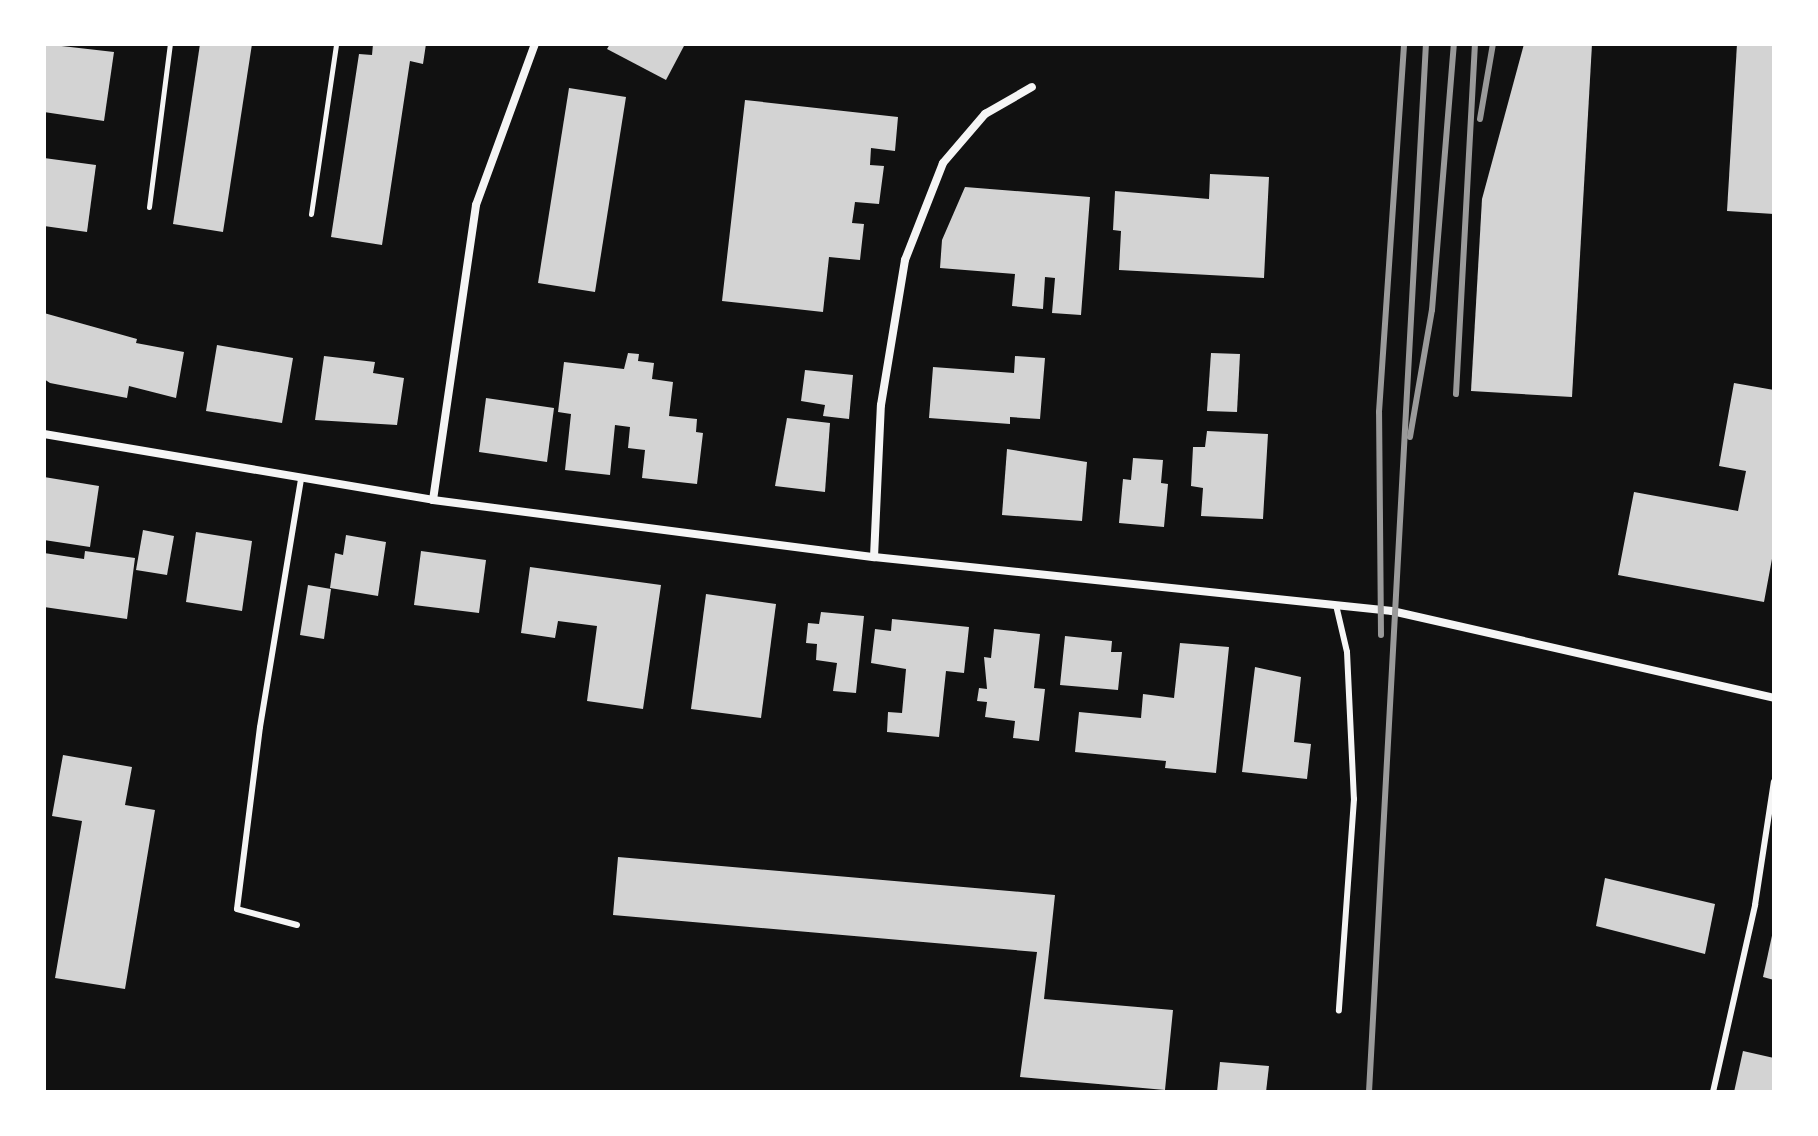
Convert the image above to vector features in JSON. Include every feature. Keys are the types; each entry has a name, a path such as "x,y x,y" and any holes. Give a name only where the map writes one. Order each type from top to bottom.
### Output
{"street":[{"path":"433,500 476,205 535,44"},
{"path":"874,557 881,405 905,260 943,163 985,114 1032,87"},
{"path":"44,434 433,500 874,557 1392,611 1774,698"}],"lane":[{"path":"297,925 237,909 260,727 301,480"},
{"path":"1336,605 1347,652 1354,799 1339,1010"},
{"path":"1713,1092 1755,905 1774,781"}],"path":[{"path":"149,207 170,44"},
{"path":"311,214 336,44"}],"building":[{"path":"44,44 114,52 104,121 44,112"},
{"path":"200,44 252,44 223,232 173,224"},
{"path":"373,44 426,44 423,64 410,61 382,245 331,237 359,54 372,55"},
{"path":"610,44 685,44 666,80 607,49"},
{"path":"1524,44 1592,44 1572,397 1471,391 1482,199"},
{"path":"1737,44 1774,44 1774,214 1727,211"},
{"path":"569,88 626,97 595,292 538,283"},
{"path":"745,100 898,117 895,151 871,148 870,165 884,166 879,204 855,202 852,223 864,224 860,260 829,257 823,312 722,301"},
{"path":"44,158 96,165 87,232 44,226"},
{"path":"1210,174 1269,177 1264,278 1119,270 1121,231 1113,230 1115,191 1209,199"},
{"path":"965,187 1090,197 1081,315 1052,313 1055,278 1045,277 1043,309 1012,306 1015,274 940,268 942,240"},
{"path":"44,313 137,339 136,343 184,352 176,398 129,386 127,398 50,383 44,379"},
{"path":"217,345 293,358 282,423 206,411"},
{"path":"628,353 639,354 638,361 654,363 652,379 673,382 669,416 697,419 696,432 703,433 697,484 642,478 645,450 628,448 630,427 615,425 610,475 565,470 571,414 558,412 564,362 624,369"},
{"path":"1211,353 1240,354 1237,412 1207,411"},
{"path":"324,356 375,362 373,373 404,378 397,425 315,420"},
{"path":"1015,356 1045,358 1040,419 1010,417 1010,424 929,418 933,367 1014,373"},
{"path":"805,370 853,375 849,419 823,416 825,405 801,401"},
{"path":"1734,383 1774,390 1774,548 1764,602 1618,575 1634,492 1738,511 1746,471 1719,466"},
{"path":"486,398 554,408 547,462 479,452"},
{"path":"787,418 830,423 825,492 775,486"},
{"path":"1207,431 1268,434 1263,519 1201,516 1203,488 1191,486 1193,447 1205,447"},
{"path":"1007,449 1087,462 1082,521 1002,515"},
{"path":"1133,458 1163,460 1161,483 1168,484 1164,527 1119,523 1123,479 1131,480"},
{"path":"44,477 99,486 90,547 44,540"},
{"path":"143,530 174,536 167,575 136,570"},
{"path":"196,532 252,541 242,611 186,602"},
{"path":"346,535 386,542 378,596 330,588 335,553 343,555"},
{"path":"85,551 135,558 127,619 44,607 44,553 84,559"},
{"path":"421,551 486,560 479,613 414,605"},
{"path":"530,567 661,585 643,709 587,701 597,626 558,621 555,638 521,633"},
{"path":"308,585 331,589 324,639 300,635"},
{"path":"706,594 776,604 761,718 691,709"},
{"path":"821,612 864,616 856,693 833,691 837,663 816,660 817,644 806,643 808,623 819,624"},
{"path":"892,619 969,627 964,673 946,671 939,737 887,732 888,712 902,713 906,669 871,663 875,629 891,631"},
{"path":"994,629 1040,634 1034,688 1045,689 1039,741 1013,738 1015,721 985,717 987,702 977,701 979,688 987,689 984,657 991,658"},
{"path":"1065,636 1112,641 1111,652 1122,652 1118,690 1060,685"},
{"path":"1180,643 1229,647 1216,773 1165,768 1166,761 1075,752 1079,712 1141,718 1143,694 1174,698"},
{"path":"1255,667 1301,677 1294,742 1311,744 1307,779 1242,772"},
{"path":"63,755 132,767 125,805 155,810 125,989 55,978 82,821 52,816"},
{"path":"618,857 1055,895 1044,999 1173,1010 1165,1090 1020,1077 1037,952 613,915"},
{"path":"1605,878 1715,904 1705,954 1596,926"},
{"path":"1774,931 1774,980 1763,977"},
{"path":"1743,1051 1774,1058 1774,1092 1734,1092"},
{"path":"1220,1062 1269,1066 1266,1092 1217,1092"}],"railway":[{"path":"1381,635 1379,412 1404,44"},
{"path":"1369,1092 1426,44"},
{"path":"1410,437 1432,310 1454,44"},
{"path":"1456,394 1475,44"},
{"path":"1480,119 1493,44"}]}
